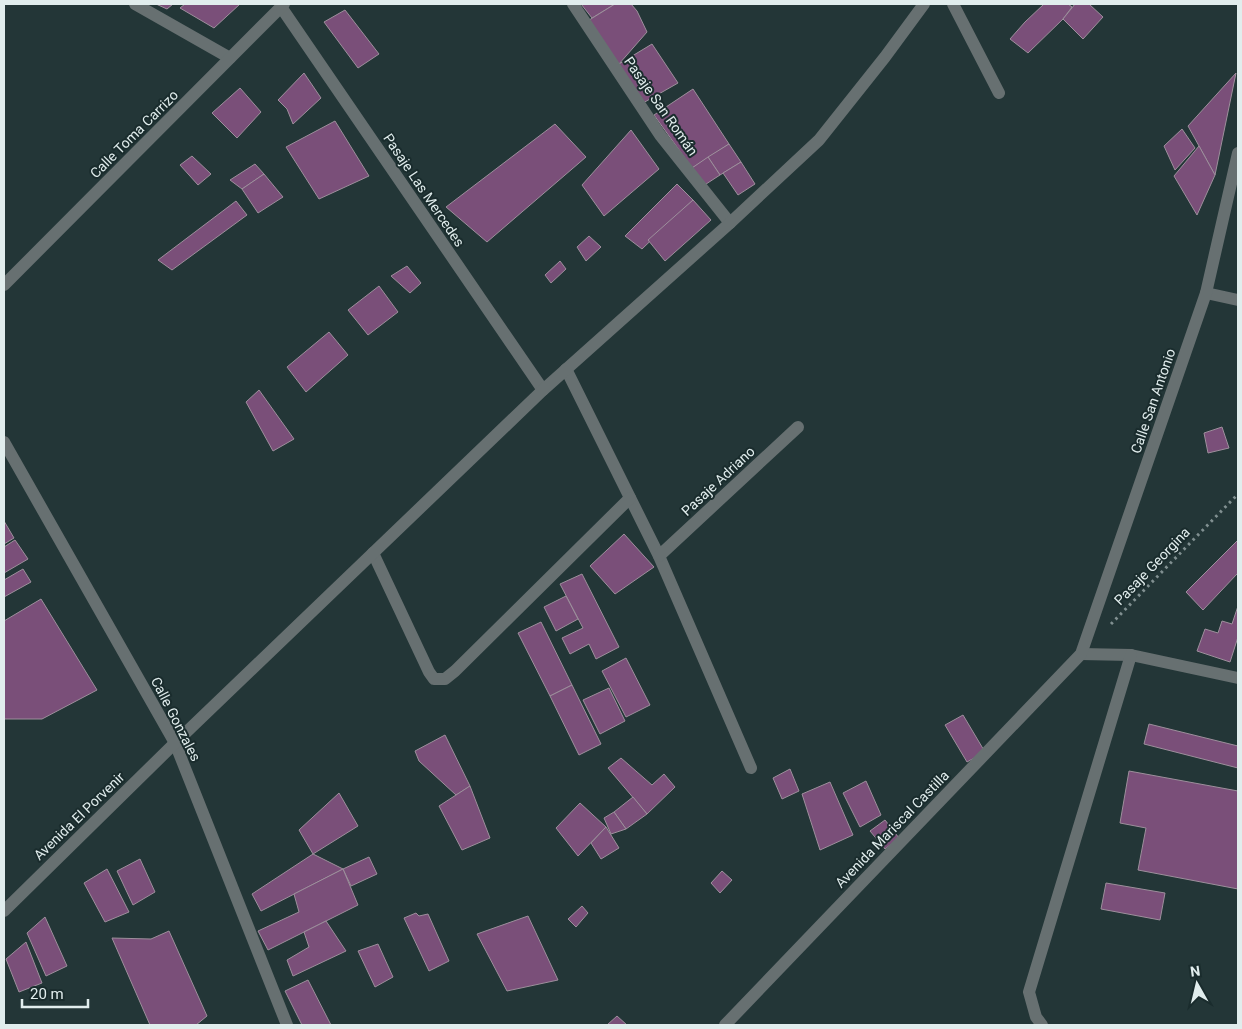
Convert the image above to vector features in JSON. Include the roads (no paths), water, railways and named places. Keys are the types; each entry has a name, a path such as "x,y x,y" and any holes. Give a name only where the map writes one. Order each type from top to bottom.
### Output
{"street":[{"path":"135,4 230,58"},
{"name":"Pasaje San Román","path":"573,4 660,135 730,223"},
{"name":"Avenida El Porvenir","path":"4,911 175,743 543,390 730,223 819,140 885,58 924,4"},
{"path":"952,4 999,92"},
{"name":"Calle Toma Carrizo","path":"4,285 282,6"},
{"name":"Pasaje Las Mercedes","path":"282,6 543,390"},
{"name":"Calle San Antonio","path":"1081,654 1206,292 1238,153"},
{"path":"1206,292 1238,300"},
{"path":"566,369 659,556 751,768"},
{"name":"Pasaje Adriano","path":"659,556 798,427"},
{"name":"Calle Gonzales","path":"4,442 175,743 287,1025"},
{"path":"373,553 429,672 434,679 445,679 630,498"},
{"path":"1081,654 1132,655 1238,678"},
{"name":"Avenida Mariscal Castilla","path":"725,1025 1081,654"},
{"path":"1042,1025 1036,1017 1029,992 1132,655"}]}
